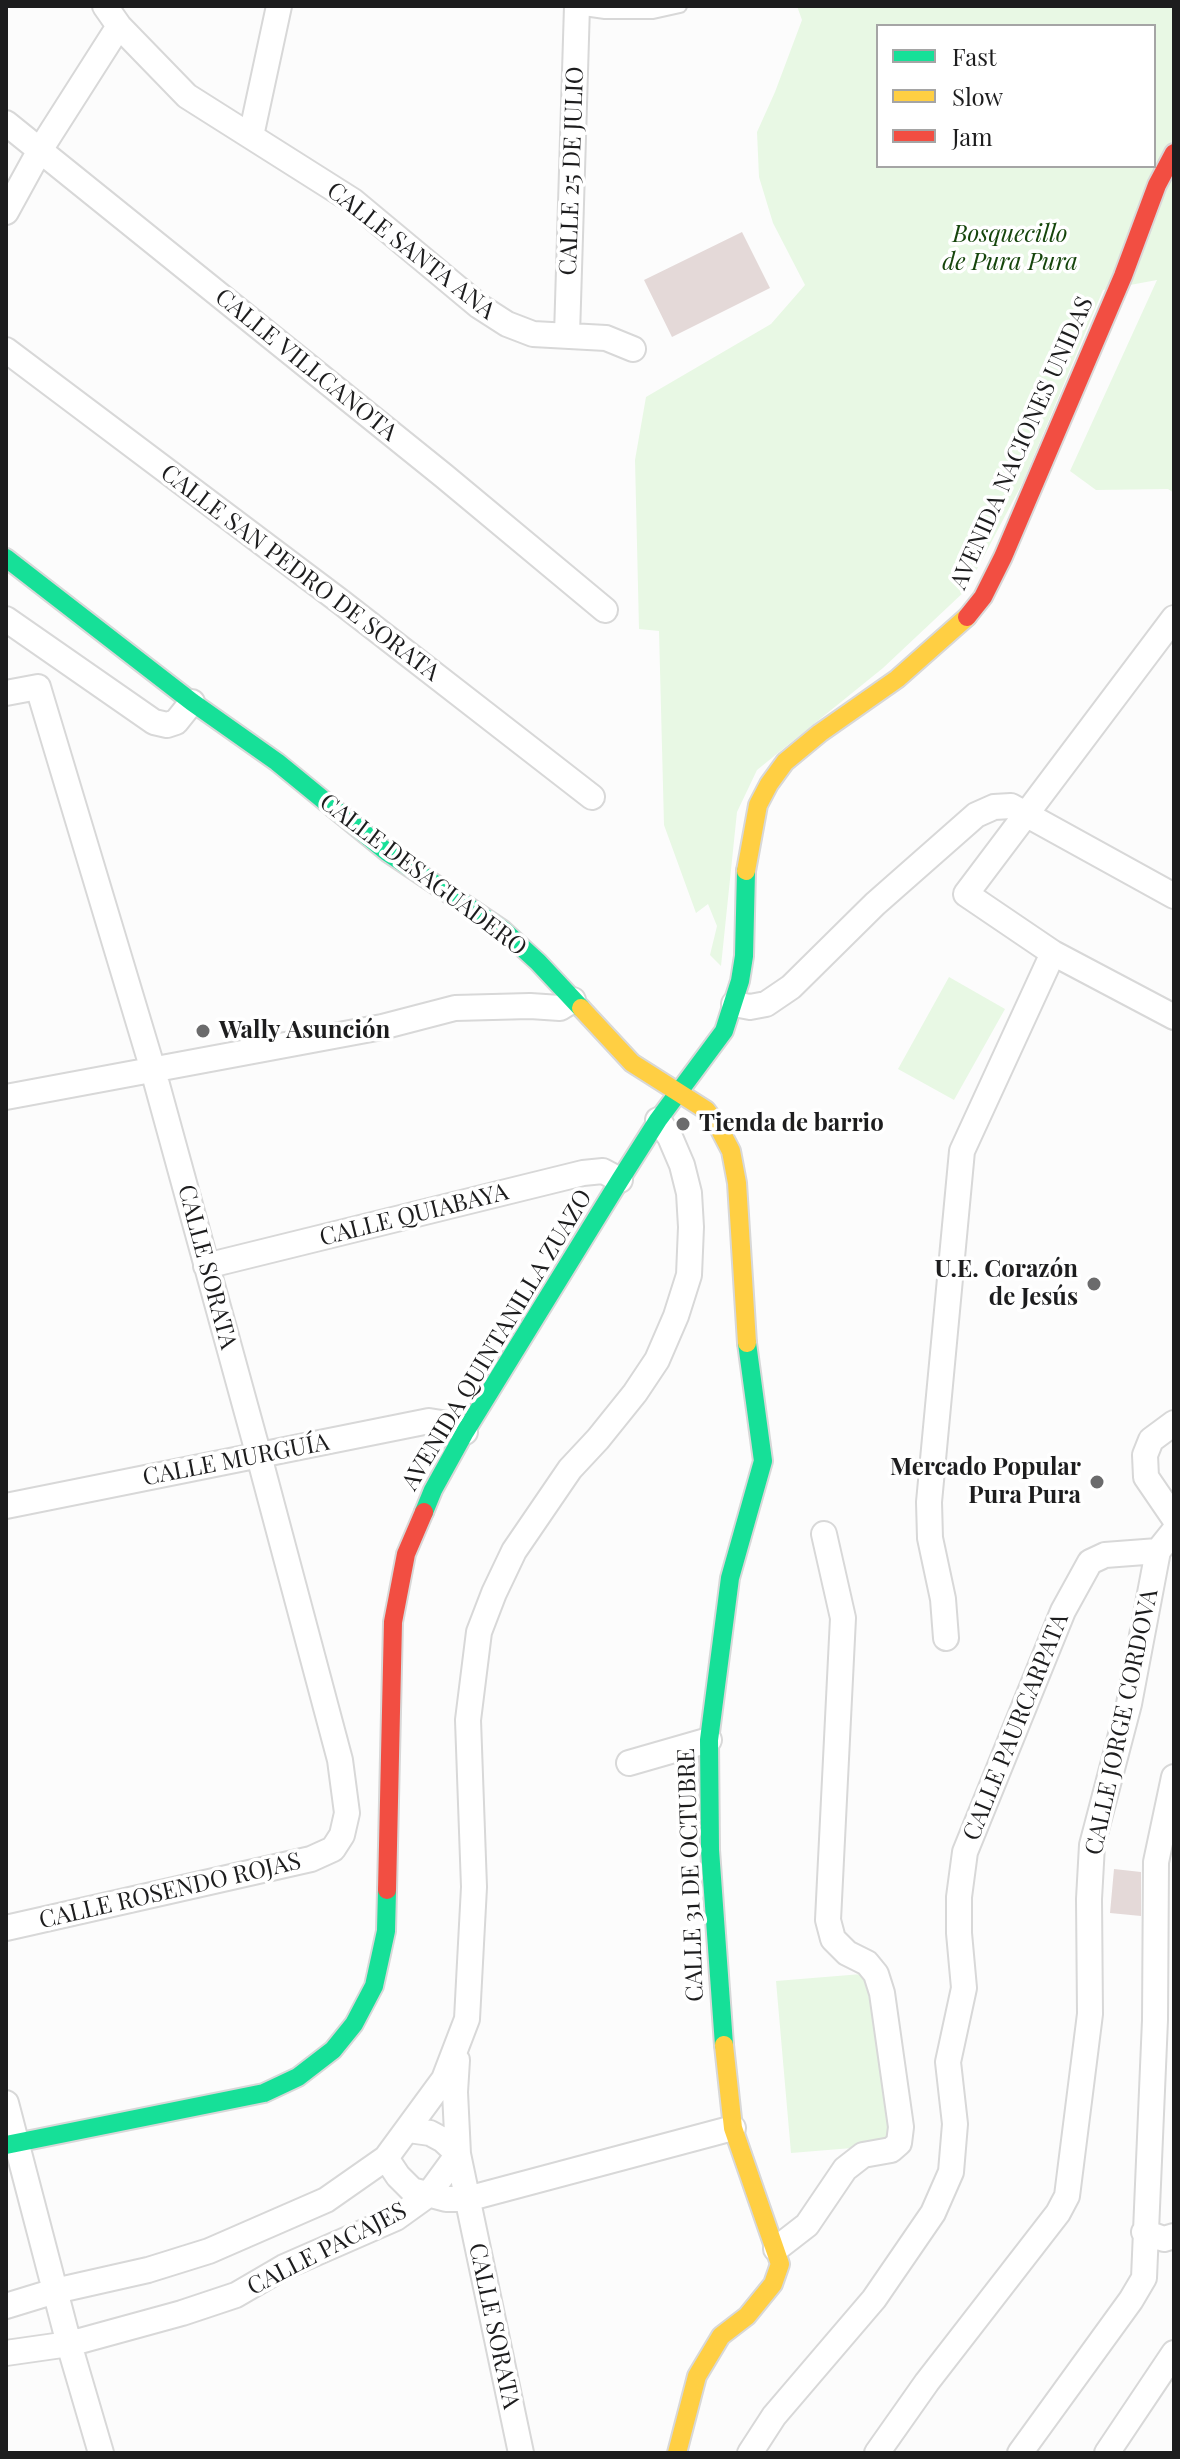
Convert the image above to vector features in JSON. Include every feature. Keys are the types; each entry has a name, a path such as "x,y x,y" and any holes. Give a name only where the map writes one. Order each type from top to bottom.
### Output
{"street":[{"path":"251,136 279,6"},
{"name":"CALLE 25 DE JULIO","path":"567,335 577,7"},
{"path":"6,212 112,16"},
{"name":"CALLE SANTA ANA","path":"112,16 187,96 353,201 479,306 507,324 533,334 606,338 633,349"},
{"name":"CALLE VILLCANOTA","path":"6,123 444,476 605,610"},
{"name":"AVENIDA NACIONES UNIDAS","path":"658,1120 724,1031 734,1004 744,956 746,869 758,805 769,784 785,762 820,733 918,662 968,616 983,597 1123,276 1157,185 1174,153"},
{"name":"CALLE SAN PEDRO DE SORATA","path":"6,350 341,602 592,797"},
{"name":"CALLE DESAGUADERO","path":"6,558 192,702 277,762 387,852 503,930 538,962 632,1063 678,1093"},
{"path":"1174,618 966,894 1053,953 1174,1017"},
{"path":"6,619 154,722 167,725 176,722 192,702"},
{"name":"CALLE SORATA","path":"6,693 38,687 153,1070 340,1760 347,1813 342,1835 333,1849"},
{"path":"734,1004 750,1007 766,1004 791,987 875,904 976,815 994,807 1011,806 1174,896"},
{"path":"946,1638 943,1599 930,1538 929,1502 962,1151 1053,953"},
{"path":"6,1097 382,1027 455,1008 560,1008 573,1000"},
{"name":"CALLE 31 DE OCTUBRE","path":"677,2453 697,2376 721,2336 747,2316 773,2284 780,2264 733,2128 710,1850 709,1740 730,1578 763,1461 747,1341 737,1183 731,1151 706,1110 678,1093"},
{"path":"458,2154 455,2092 458,2046 467,2019 474,1887 468,1720 479,1632 514,1551 570,1469 635,1393 657,1360 676,1316 689,1275 689,1193 682,1165 670,1137 658,1120"},
{"name":"AVENIDA QUINTANILLA ZUAZO","path":"11,2143 264,2093 298,2077 333,2050 354,2024 374,1986 386,1931 393,1622 406,1554 433,1490 465,1432 658,1120"},
{"name":"CALLE QUIABAYA","path":"206,1266 583,1173 603,1171 620,1180"},
{"name":"CALLE MURGUÍA","path":"6,1506 429,1421 448,1424 465,1432"},
{"path":"1174,1423 1151,1440 1145,1455 1146,1477 1174,1518"},
{"path":"1158,1551 1174,1531"},
{"path":"776,2249 807,2225 845,2169 863,2155 891,2150 899,2143 901,2127 882,1993 876,1974 867,1963 847,1953 833,1939 828,1920 843,1618 824,1534"},
{"name":"CALLE PAURCARPATA","path":"750,2453 774,2416 874,2299 933,2213 951,2172 955,2124 948,2062 964,1988 959,1897 965,1852 1063,1611 1090,1562 1105,1555 1158,1551"},
{"name":"CALLE JORGE CORDOVA","path":"877,2453 927,2382 1058,2213 1067,2196 1090,2014 1092,1845 1129,1704 1158,1551"},
{"path":"629,1763 709,1740"},
{"path":"1020,2453 1144,2278 1155,2020 1166,1911 1156,1862 1174,1777"},
{"name":"CALLE ROSENDO ROJAS","path":"6,1928 311,1859 333,1849"},
{"name":"CALLE PACAJES","path":"6,2306 209,2251 326,2200 386,2158 444,2079 458,2046"},
{"path":"6,2103 11,2143 101,2453"},
{"path":"386,2158 412,2190 446,2199 467,2199 733,2128"},
{"path":"409,2130 430,2133 458,2154"},
{"name":"CALLE SORATA","path":"458,2154 521,2453"},
{"name":"CALLE PACAJES","path":"6,2353 69,2344 236,2295 284,2267 396,2218 428,2195 458,2154"},
{"path":"1144,2232 1164,2239 1174,2236"},
{"path":"1107,2453 1171,2365"}],"lane":[{"path":"577,7 605,12 653,12 680,6"}],"green space":[{"name":"Bosquecillo de Pura Pura","path":"797,6 1174,6 1174,493 1168,489 1096,490 1070,471 1157,280 1103,290 1023,482 966,590 883,668 757,770 737,812 721,966 710,955 717,926 708,904 696,913 664,825 659,631 639,629 635,460 646,397 771,324 805,285 773,223 759,177 757,132 802,20"},
{"path":"949,977 1005,1009 954,1100 898,1069"},
{"path":"874,1973 889,2145 791,2153 776,1981"}],"building":[{"path":"742,232 770,288 672,337 644,280"},
{"path":"1114,1869 1141,1872 1141,1916 1110,1913"}],"traffic: fast":[{"path":"6,558 192,702 277,762 387,852 503,930 581,1008"},
{"path":"424,1512 465,1432 620,1180 658,1120 724,1031 740,981 744,956 746,871"},
{"path":"724,2045 710,1850 709,1740 730,1578 763,1461 747,1343"},
{"path":"6,2145 264,2093 298,2077 333,2050 354,2024 374,1986 386,1931 387,1890"}],"traffic: slow":[{"path":"746,871 758,805 785,762 820,733 897,679 967,617"},
{"path":"581,1008 632,1063 706,1110 731,1151 737,1183 747,1343"},
{"path":"677,2453 697,2376 721,2336 747,2316 773,2284 780,2264 733,2128 724,2045"}],"traffic: jam":[{"path":"967,617 983,597 1003,557 1123,276 1157,185 1174,153"},
{"path":"387,1890 393,1622 406,1554 424,1512"}],"place":[{"name":"Wally Asunción","path":"203,1031"},
{"name":"Tienda de barrio","path":"683,1124"},
{"name":"U.E. Corazón de Jesús","path":"1094,1284"},
{"name":"Mercado Popular Pura Pura","path":"1097,1482"}]}
